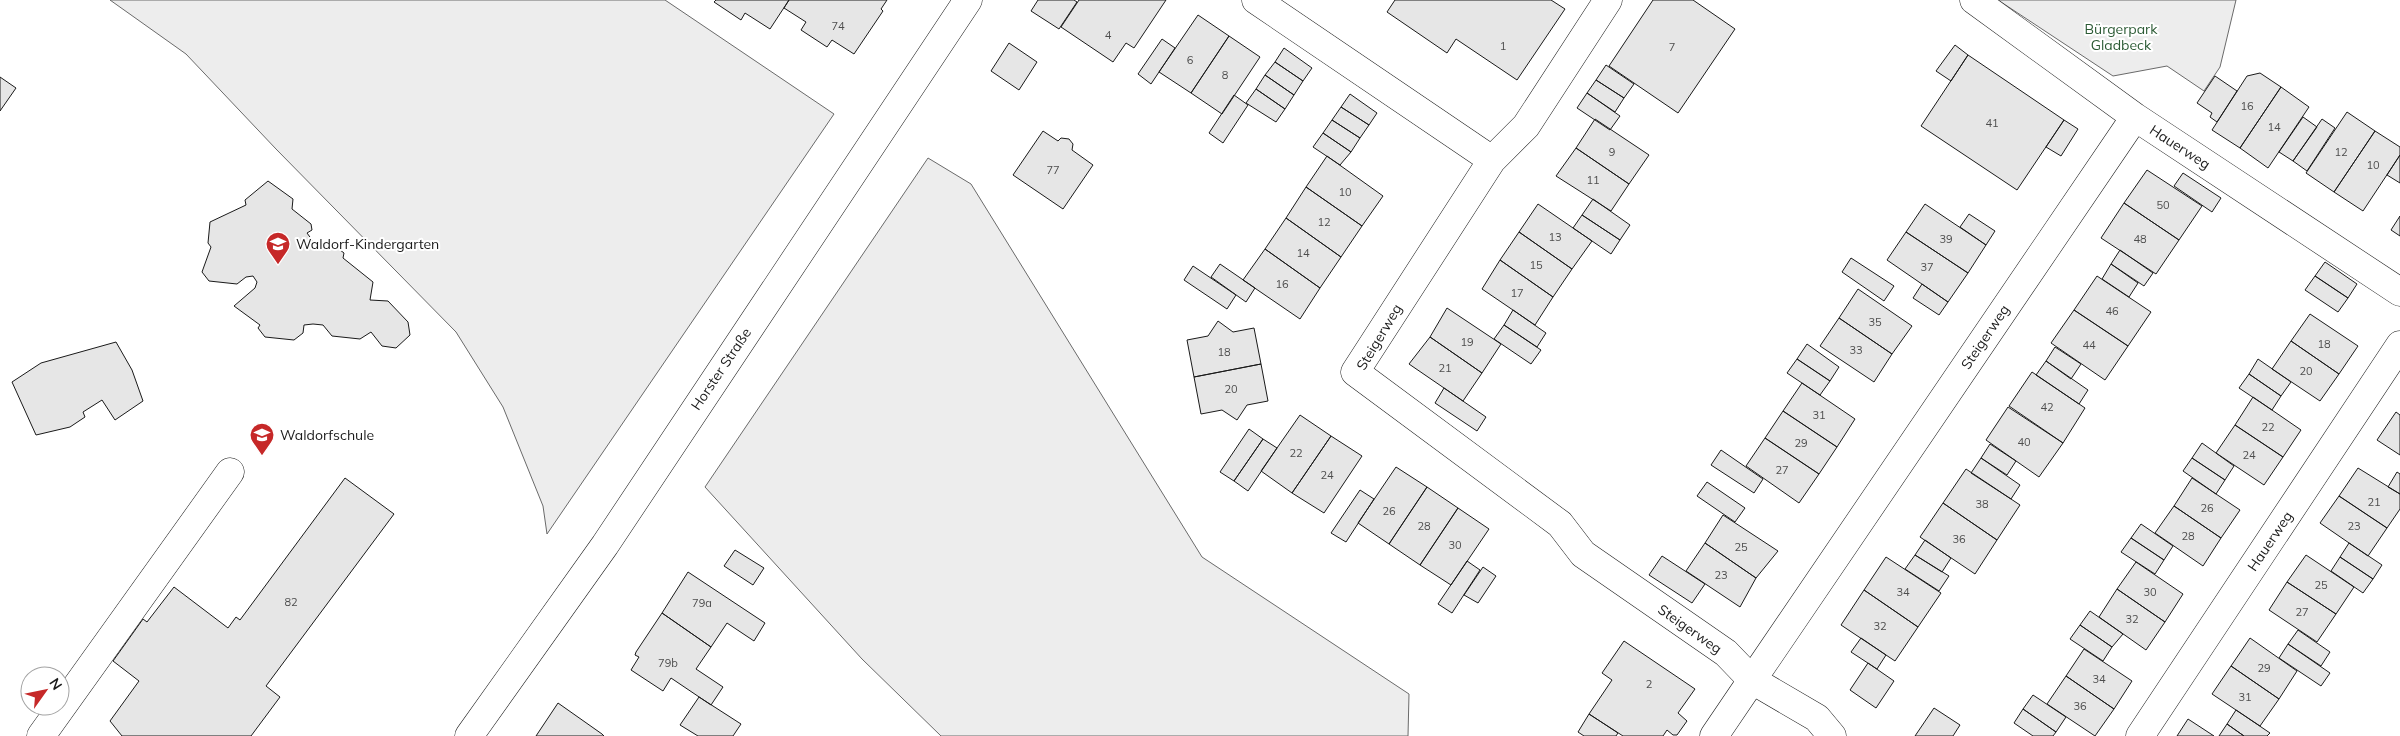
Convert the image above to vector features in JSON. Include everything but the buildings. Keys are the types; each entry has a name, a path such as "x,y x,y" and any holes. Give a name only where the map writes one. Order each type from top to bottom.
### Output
{"street":[{"name":"Horster Straße","path":"469,736 604,545 968,0"},
{"path":"1256,0 1492,160 1526,126 1608,0"},
{"path":"1974,0 2135,117"},
{"name":"Steigerweg","path":"1492,160 1355,372 1560,524 1583,554 1726,653 1752,680 2135,117"},
{"name":"Hauerweg","path":"2135,117 2400,292"},
{"name":"Hauerweg","path":"2140,736 2400,345"},
{"path":"41,736 230,472"},
{"path":"1714,736 1752,680 1817,718 1832,736"}],"shaded area":[{"path":"110,0 665,0 834,114 547,534 543,506 503,407 456,332 276,149 186,54"},
{"name":"Bürgerpark Gladbeck","path":"1998,0 2236,0 2220,67 2204,91 2167,66 2113,76"},
{"path":"928,158 971,184 1202,557 1409,694 1408,736 941,736 862,659 705,487"}],"place":[{"name":"Waldorf-Kindergarten","path":"278,265"},
{"name":"Waldorfschule","path":"262,456"}]}
